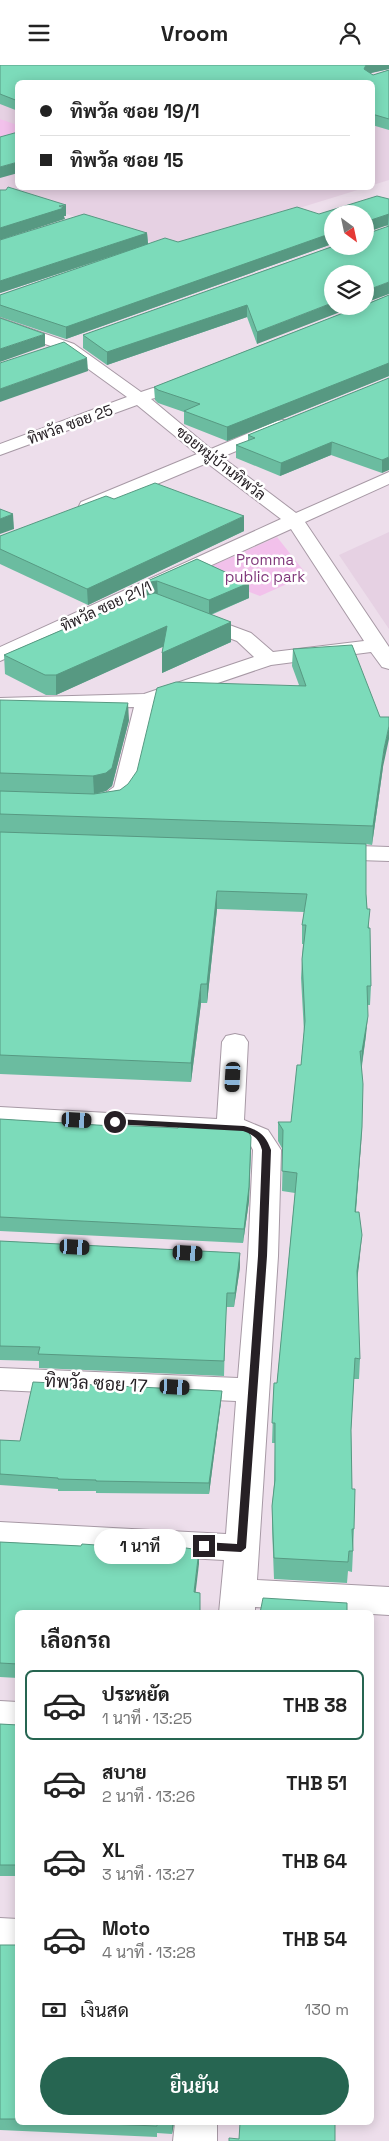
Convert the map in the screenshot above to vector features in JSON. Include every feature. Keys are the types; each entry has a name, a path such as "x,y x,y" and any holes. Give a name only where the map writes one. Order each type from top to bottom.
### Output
{"street":[{"name":"ซอยหมู่บ้านทิพวัล","path":"0,323 68,347 139,398 208,455 294,520 389,663"},
{"path":"42,356 86,340"},
{"name":"ทิพวัล ซอย 25","path":"0,450 167,387"},
{"path":"88,506 298,419"},
{"name":"ทิพวัล ซอย 21/1","path":"0,655 389,477"},
{"path":"0,670 132,609 157,603"},
{"path":"183,614 244,637 268,659"},
{"path":"0,704 146,700 268,659 377,645"},
{"path":"76,803 111,801 120,796 125,788 146,700"},
{"path":"309,852 389,854"},
{"path":"230,1128 235,1042"},
{"path":"0,1116 244,1129 254,1132 263,1139 266,1150 248,1256 253,1390 238,1603 389,1601"},
{"name":"ทิพวัล ซอย 17","path":"0,1379 253,1390"},
{"path":"0,1535 241,1548"},
{"path":"0,1716 15,1717"},
{"path":"0,1936 15,1937"},
{"path":"195,2141 196,2125"}],"shaded area":[{"path":"0,65 15,80 15,190 358,190 170,248 0,192"},
{"path":"375,93 389,97 389,180 375,184"},
{"path":"389,532 389,629 339,555"}],"green space":[{"path":"0,119 15,124 15,137 0,141"},
{"name":"Promma public park","path":"277,537 307,575 260,596 198,572"}],"building":[{"path":"0,65 366,65 364,69 373,75 389,70 389,119 375,115 375,80 15,80 15,100 0,94"},
{"path":"15,133 15,163 0,167 0,137"},
{"path":"8,187 66,205 59,206 64,208 0,228 0,190 6,190"},
{"path":"377,196 389,199 389,214 374,219 374,205 348,205"},
{"path":"297,207 319,214 324,212 324,236 66,327 0,305 0,295 165,238 178,242"},
{"path":"84,214 147,233 0,281 0,240"},
{"path":"389,226 389,282 374,288 374,265 324,265 324,306 257,332 247,305 107,352 83,335 324,250 324,255 374,255 374,231"},
{"path":"389,295 389,363 227,427 184,411 200,404 154,387 338,315 374,315 374,301"},
{"path":"0,318 45,334 0,349"},
{"path":"64,342 87,358 0,389 0,363"},
{"path":"389,378 389,457 382,460 332,442 281,463 236,445 255,438 248,435"},
{"path":"155,483 244,516 87,589 0,549 0,536 106,496 114,499"},
{"path":"0,509 13,514 0,519"},
{"path":"197,559 249,583 209,600 157,581 143,583"},
{"path":"155,593 231,622 162,653 167,626 56,675 45,675 4,655 106,611 103,610 119,602"},
{"path":"352,645 380,717 389,717 373,826 0,814 0,791 94,794 120,790 128,784 137,771 157,688 176,682 306,686 293,649"},
{"path":"0,700 128,703 112,768 106,773 93,776 0,773"},
{"path":"0,832 366,844 366,894 367,909 370,909 368,928 370,928 371,986 367,986 368,1016 362,1051 360,1051 363,1084 362,1127 355,1212 359,1212 362,1235 357,1271 360,1359 355,1358 351,1430 352,1489 355,1489 354,1529 352,1529 353,1551 349,1551 348,1562 274,1558 272,1506 275,1480 275,1423 272,1423 274,1383 277,1383 297,1173 282,1171 283,1130 278,1122 291,1122 297,1065 301,1065 305,1021 302,959 306,925 302,925 307,894 217,891 207,984 201,984 191,1063 0,1055"},
{"path":"0,1119 113,1126 178,1128 179,1125 241,1127 248,1130 251,1137 249,1187 244,1229 0,1217"},
{"path":"0,1241 240,1253 235,1293 227,1293 224,1361 38,1354 40,1347 0,1346"},
{"path":"33,1382 222,1391 209,1483 96,1481 0,1474 0,1440 20,1441"},
{"path":"0,1542 124,1547 167,1545 199,1550 194,1592 200,1593 200,1610 15,1610 15,1664 0,1663"},
{"path":"263,1598 347,1603 347,1610 261,1610"},
{"path":"0,1724 15,1725 15,1865 0,1865"},
{"path":"0,1945 15,1945 15,2119 0,2119"},
{"path":"240,2125 335,2125 335,2141 229,2141 229,2138 239,2139"}],"route":[{"path":"115,1122 244,1129 254,1132 263,1139 266,1150 263,1256 241,1548 204,1546"}]}
